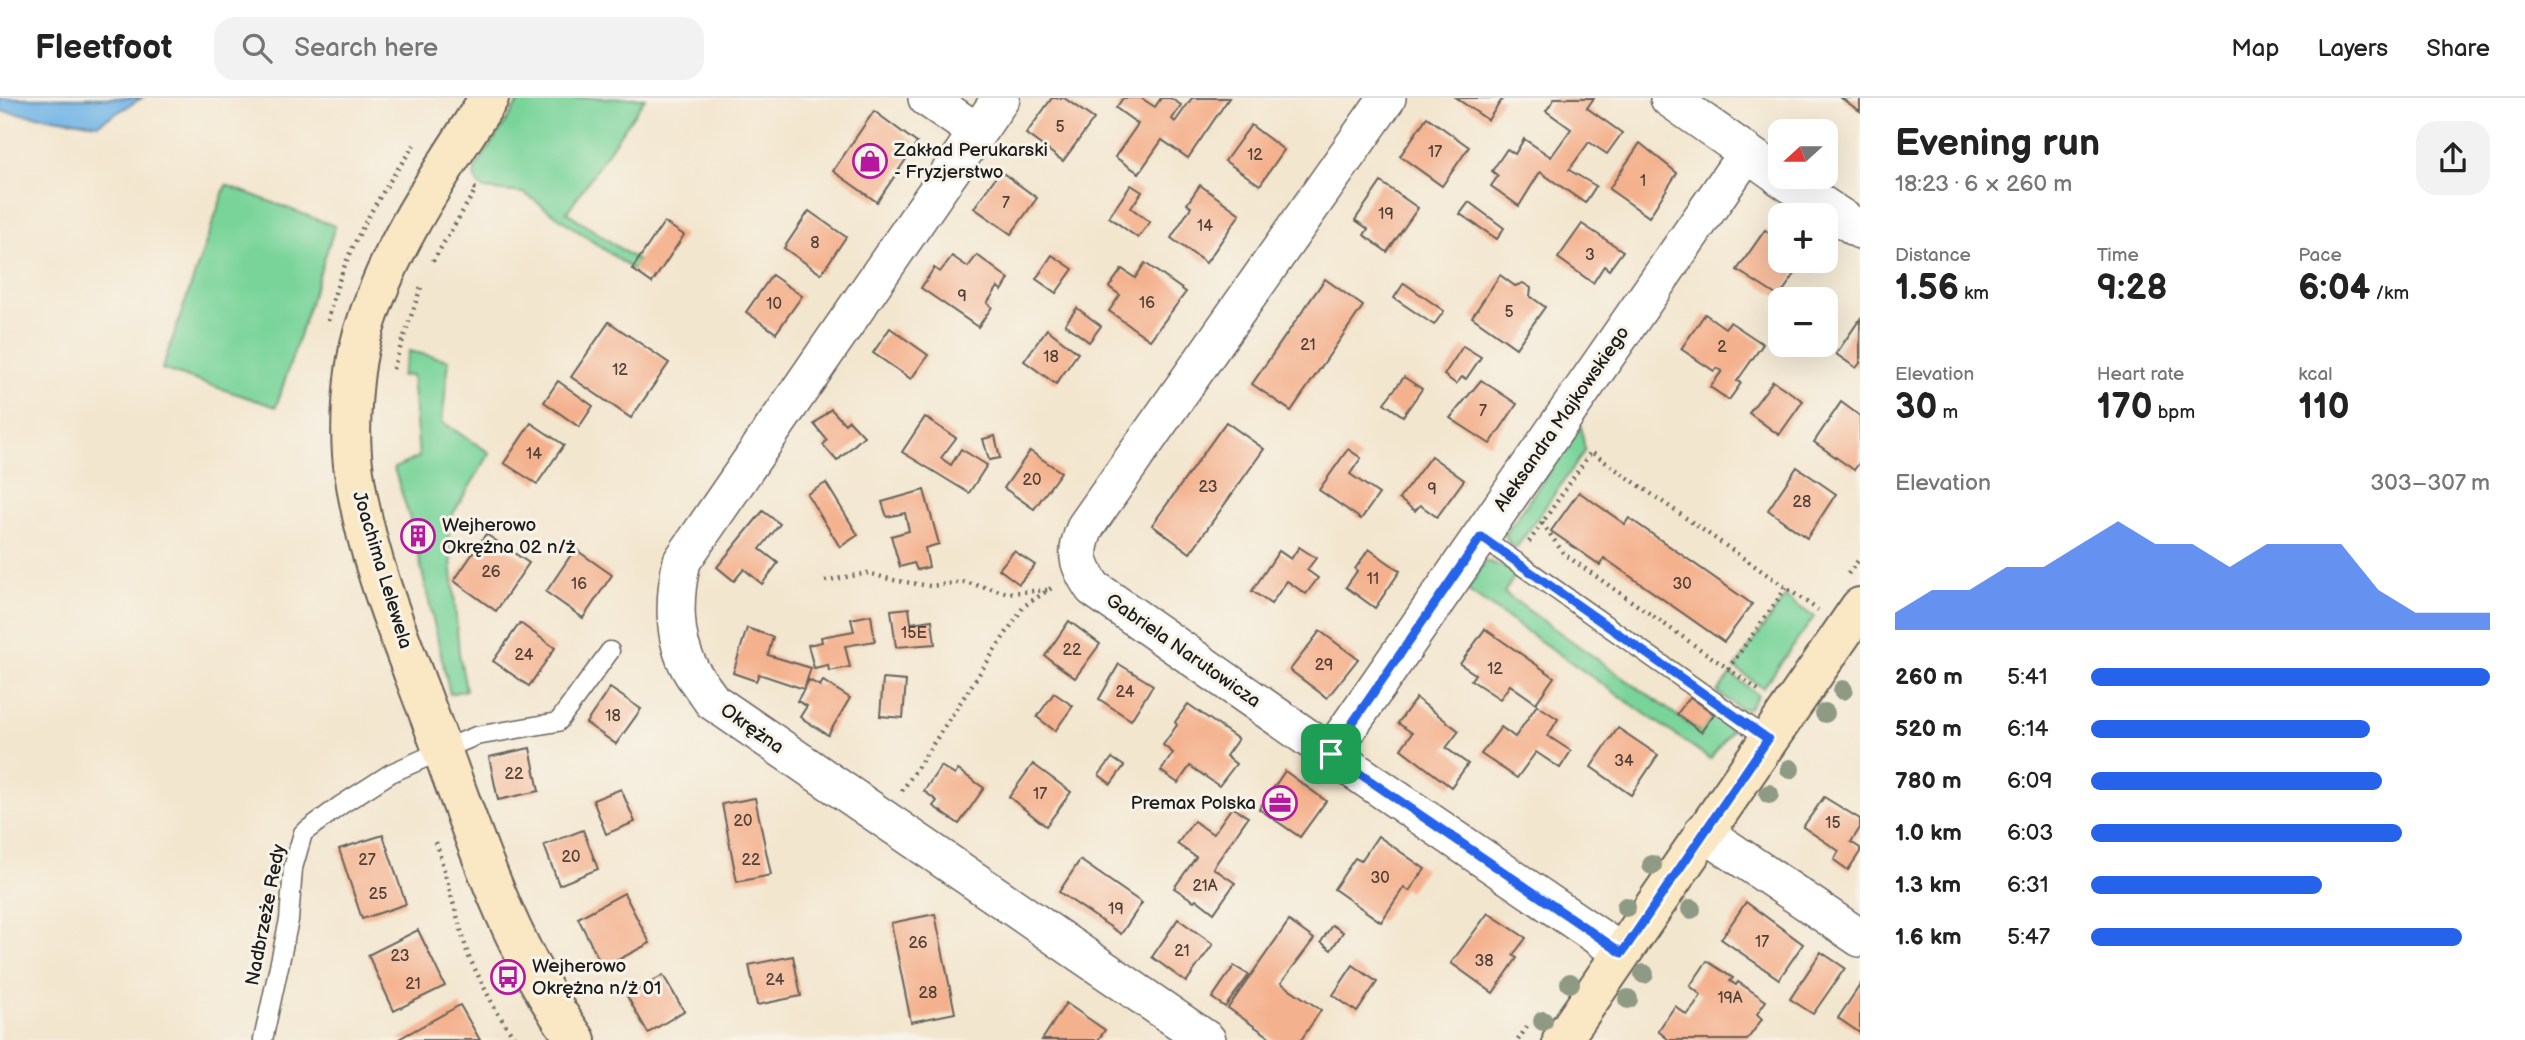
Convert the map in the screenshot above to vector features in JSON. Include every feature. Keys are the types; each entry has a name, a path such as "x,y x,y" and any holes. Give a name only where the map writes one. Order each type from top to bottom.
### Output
{"main road":[{"name":"Joachima Lelewela","path":"489,98 428,193 388,269 363,331 352,393 353,469 362,518 388,605 496,897 522,952 576,1040"},
{"path":"1562,1040 1860,607"}],"street":[{"path":"927,98 977,132"},
{"name":"Okrężna","path":"1001,98 682,561 677,582 678,633 688,667 712,701 1206,1040"},
{"path":"1080,569 1077,546 1086,526 1387,98"},
{"path":"1669,98 1768,169"},
{"name":"Aleksandra Majkowskiego","path":"1331,754 1746,154"},
{"path":"1798,189 1860,230"},
{"name":"Gabriela Narutowicza","path":"1080,569 1093,589 1622,953"},
{"path":"1703,832 1860,938"}],"lane":[{"path":"1481,537 1768,739"},
{"name":"Nadbrzeże Redy","path":"263,1040 289,920 293,868 303,834 341,805 391,773 476,736 558,722 610,651"}],"path":[{"path":"431,265 476,189 467,178"},
{"path":"392,375 424,276"},
{"path":"1515,561 1591,452 1821,612"},
{"path":"1542,523 1564,554 1764,694"},
{"path":"883,819 1024,606 1080,569"},
{"path":"825,581 868,573 930,586 964,582 1008,593 1048,590"},
{"path":"1728,669 1786,588"}],"green space":[{"path":"521,98 645,98 567,212 638,261 632,269 524,193 484,189 477,183 474,176 476,167"},
{"path":"226,185 335,226 276,407 162,369"},
{"path":"409,351 449,360 442,422 490,453 448,522 459,653 466,690 450,694 417,549 427,546 421,524 412,526 394,468 419,457 412,375 401,376"},
{"path":"1581,426 1585,451 1516,548 1509,543 1505,535"},
{"path":"1486,561 1516,574 1504,593 1700,732 1714,714 1731,731 1710,759 1467,590"},
{"path":"1785,597 1814,617 1763,688 1735,668"},
{"path":"1731,674 1758,695 1748,709 1739,708 1717,692"}],"water":[{"path":"0,98 142,98 98,124 0,111"}],"building":[{"path":"1052,98 1064,98 1094,119 1063,161 1026,134"},
{"path":"1123,98 1141,98 1155,107 1161,98 1170,98 1181,105 1172,119 1175,122 1192,98 1229,98 1188,158 1162,140 1139,173 1115,157 1138,124 1116,108"},
{"path":"1456,98 1503,98 1488,120"},
{"path":"1555,98 1594,98 1587,108 1622,133 1607,154 1589,142 1569,170 1596,186 1585,203 1540,172 1519,206 1491,186 1498,176 1492,171 1507,149 1515,154 1524,139 1551,157 1571,129 1546,111"},
{"path":"1841,98 1860,98 1860,111"},
{"path":"874,111 917,143 877,202 833,171"},
{"path":"1427,117 1469,147 1442,186 1400,156"},
{"path":"1251,125 1284,150 1260,185 1225,161"},
{"path":"1640,143 1677,173 1649,217 1609,189"},
{"path":"1000,171 1037,198 1011,234 974,208"},
{"path":"1381,182 1418,208 1387,252 1364,235 1368,229 1355,220"},
{"path":"1131,185 1142,192 1131,208 1150,222 1138,238 1109,217"},
{"path":"1200,185 1240,214 1206,263 1171,238 1191,207 1187,204"},
{"path":"1469,202 1504,228 1497,239 1460,214"},
{"path":"809,211 846,237 821,274 784,248"},
{"path":"664,222 684,235 652,283 632,269"},
{"path":"1582,224 1623,251 1609,270 1604,266 1593,283 1558,258"},
{"path":"1765,230 1768,232 1768,273 1796,273 1786,287 1768,287 1768,290 1737,270"},
{"path":"977,255 1009,279 1002,291 998,287 987,303 992,307 978,327 921,288 934,268 940,272 952,256 968,267"},
{"path":"1052,255 1073,269 1056,293 1036,279"},
{"path":"1145,263 1186,292 1150,340 1109,311 1120,295 1109,287 1122,269 1135,278"},
{"path":"772,275 802,296 776,333 746,312"},
{"path":"1500,275 1515,286 1523,283 1531,288 1530,296 1545,307 1516,348 1472,317"},
{"path":"1325,279 1363,306 1291,411 1252,384"},
{"path":"1404,283 1444,311 1434,325 1394,298"},
{"path":"1077,308 1101,326 1089,342 1065,324"},
{"path":"1705,314 1725,328 1730,322 1763,344 1737,381 1741,383 1729,400 1710,387 1722,371 1716,368 1714,371 1681,349"},
{"path":"1860,319 1860,363 1856,368 1838,355 1838,351"},
{"path":"609,322 669,363 631,418 571,377"},
{"path":"890,328 928,355 911,379 873,353"},
{"path":"1047,329 1078,353 1056,384 1024,361"},
{"path":"1463,346 1481,357 1466,379 1462,377 1456,384 1444,375"},
{"path":"1404,377 1422,389 1403,416 1384,403"},
{"path":"1481,380 1517,404 1490,444 1450,418"},
{"path":"558,381 593,406 579,427 544,402"},
{"path":"1773,381 1803,401 1779,435 1749,413"},
{"path":"1841,402 1860,416 1860,462 1854,470 1814,442"},
{"path":"831,409 845,424 849,420 864,436 837,461 823,445 827,440 814,424"},
{"path":"925,417 956,438 941,458 951,465 961,449 987,465 969,493 902,452"},
{"path":"1226,422 1264,449 1190,553 1152,525"},
{"path":"531,423 564,445 537,484 504,463"},
{"path":"995,436 1000,458 989,460 983,439"},
{"path":"1348,449 1361,458 1350,474 1379,494 1361,519 1319,490"},
{"path":"1030,451 1061,472 1034,509 1004,488"},
{"path":"1431,456 1464,480 1437,517 1420,505 1415,511 1399,499"},
{"path":"1797,467 1836,494 1807,538 1768,510"},
{"path":"826,483 858,535 840,547 807,494"},
{"path":"924,490 939,544 925,548 929,567 917,570 914,563 900,567 891,536 909,531 905,513 887,517 882,502"},
{"path":"1579,492 1625,524 1629,518 1752,604 1724,642 1604,558 1600,565 1551,531"},
{"path":"763,511 780,524 760,549 778,563 762,584 744,569 734,581 717,567"},
{"name":"Wejherowo Okrężna 02 n/ż","path":"420,526 424,545 417,546 413,528"},
{"path":"486,534 529,563 496,611 454,581"},
{"path":"1299,547 1316,558 1307,570 1318,578 1306,594 1287,581 1271,604 1252,591 1279,551 1291,559"},
{"path":"575,549 612,575 583,618 546,592"},
{"path":"1369,549 1400,571 1375,608 1346,587"},
{"path":"1014,551 1035,565 1019,584 999,569"},
{"path":"909,608 911,623 932,620 935,644 896,647 891,610"},
{"path":"871,615 875,641 845,646 850,667 829,671 828,665 814,668 808,645 822,642 821,637 854,631 851,619"},
{"path":"1069,621 1100,644 1075,678 1045,656"},
{"path":"520,623 555,648 529,686 493,661"},
{"path":"747,628 773,637 768,655 811,668 804,689 759,674 756,681 733,673"},
{"path":"1485,629 1554,677 1536,703 1510,685 1500,699 1471,680 1475,674 1460,664"},
{"path":"1320,631 1358,659 1327,698 1290,670"},
{"path":"1119,664 1153,685 1131,720 1099,699"},
{"path":"883,679 906,681 903,718 880,716"},
{"path":"809,680 820,686 823,681 850,698 828,735 800,717 807,706 797,701"},
{"path":"610,688 641,709 616,744 586,723"},
{"path":"1054,693 1073,706 1055,731 1037,717"},
{"path":"1690,697 1714,714 1701,732 1677,714"},
{"path":"1416,698 1459,731 1446,748 1468,764 1451,787 1401,749 1412,733 1398,723"},
{"path":"1188,704 1238,739 1226,756 1236,764 1219,786 1190,766 1178,783 1161,771 1173,753 1163,745"},
{"path":"1537,705 1558,719 1548,736 1571,751 1560,768 1536,752 1517,778 1481,754 1501,727 1515,737"},
{"path":"1618,728 1658,755 1631,795 1591,767"},
{"path":"530,748 539,791 498,800 489,757"},
{"path":"1112,758 1124,766 1111,784 1099,775"},
{"path":"1033,764 1071,792 1046,826 1009,797"},
{"path":"941,766 955,775 958,770 984,788 959,824 933,806 937,801 924,791"},
{"path":"1285,771 1326,801 1300,837 1259,809"},
{"path":"621,789 635,822 606,834 593,800"},
{"path":"1824,797 1860,819 1860,828 1851,842 1860,848 1860,852 1848,870 1834,860 1839,851 1803,827"},
{"path":"755,798 771,875 737,882 722,804"},
{"path":"1232,807 1248,817 1213,868 1235,883 1214,913 1196,899 1194,901 1174,888 1196,857 1177,844 1194,821 1213,834"},
{"path":"583,830 598,869 559,885 544,845"},
{"path":"383,835 406,904 362,919 339,849"},
{"path":"1378,836 1425,869 1409,891 1404,887 1381,922 1334,889 1355,858 1361,861"},
{"path":"1080,860 1142,903 1121,934 1059,892"},
{"path":"624,893 650,943 603,968 578,918"},
{"path":"1746,902 1803,944 1779,979 1721,939"},
{"path":"1488,913 1526,938 1513,955 1517,958 1493,993 1451,963"},
{"path":"935,914 955,1013 911,1022 891,923"},
{"path":"1178,919 1213,944 1186,982 1152,957"},
{"path":"1289,921 1314,939 1281,983 1321,1010 1301,1040 1274,1040 1228,1008"},
{"path":"1332,925 1343,932 1331,950 1321,942"},
{"path":"418,930 445,986 394,1011 368,955"},
{"path":"1821,952 1845,968 1813,1014 1790,999"},
{"path":"793,956 801,996 757,1005 749,965"},
{"path":"1707,961 1733,978 1730,981 1736,985 1738,982 1766,1001 1757,1014 1762,1019 1747,1040 1669,1040 1658,1031 1675,1006 1687,1015 1695,1005 1701,995 1690,986"},
{"path":"1353,965 1377,982 1357,1012 1333,995"},
{"path":"1234,966 1249,975 1225,1007 1212,998"},
{"path":"663,975 684,1011 648,1033 627,996"},
{"path":"1860,985 1860,1033 1838,1018"},
{"path":"1066,1003 1105,1030 1098,1040 1042,1040"},
{"path":"460,1005 480,1040 397,1040"}],"place":[{"name":"Zakład Perukarski - Fryzjerstwo","path":"870,161"},
{"name":"Wejherowo Okrężna 02 n/ż","path":"418,536"},
{"name":"Premax Polska","path":"1280,803"},
{"name":"Wejherowo Okrężna n/ż 01","path":"508,977"}],"route":[{"path":"1481,537 1768,739 1622,953 1331,754 1481,537"}]}
